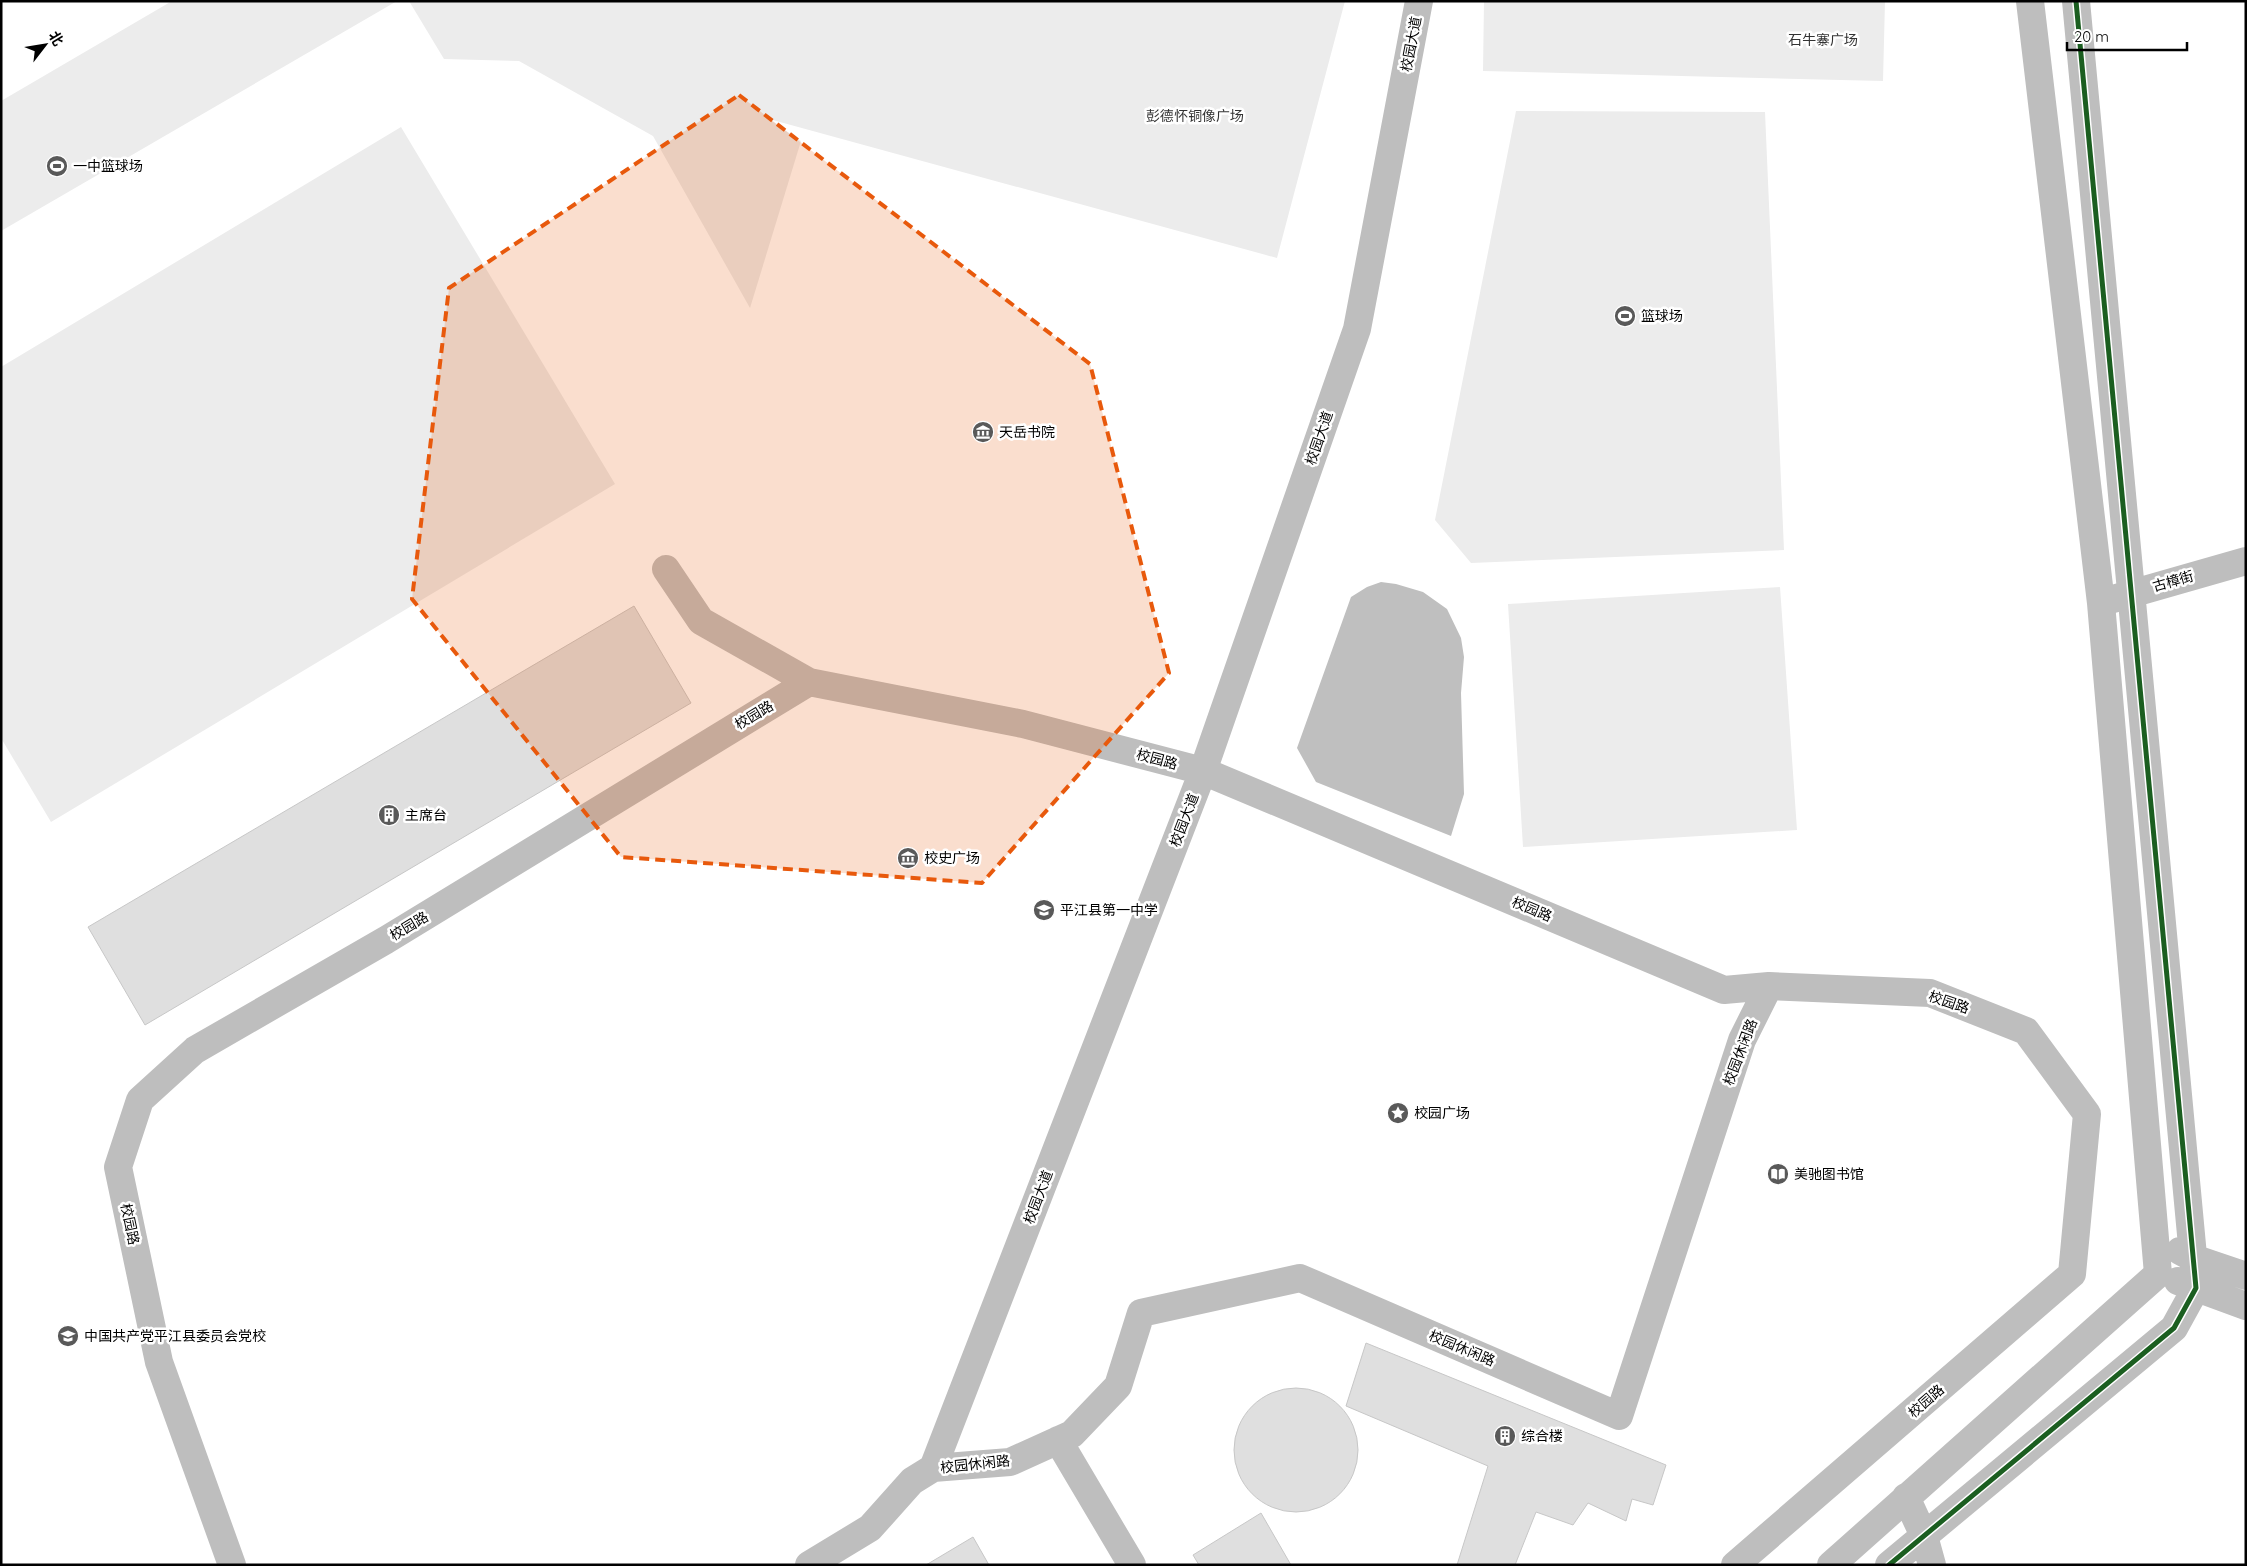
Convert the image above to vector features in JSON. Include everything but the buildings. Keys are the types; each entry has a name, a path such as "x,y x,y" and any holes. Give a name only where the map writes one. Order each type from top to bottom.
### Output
{"street":[{"name":"校园大道","path":"933,1468 1203,771 1357,329 1419,1"},
{"path":"2030,1 2101,603 2158,1274"},
{"path":"1881,1518 1895,1562 2174,1328 2196,1288 2076,1"},
{"name":"古樟街","path":"2101,603 2246,561"},
{"path":"666,568 701,620 809,682"},
{"name":"校园路","path":"232,1565 159,1362 118,1166 140,1100 196,1050 386,940 809,682 1023,724 1203,771 1724,990 1769,986 1930,993 2026,1031 2087,1114 2072,1274 1735,1565"},
{"name":"校园休闲路","path":"933,1468 1010,1462 1072,1434 1118,1386 1141,1313 1300,1278 1619,1416 1742,1040 1769,986"},
{"path":"2155,1236 2193,1258 2246,1276"},
{"path":"2158,1274 2246,1306"},
{"path":"1831,1565 1881,1518 2158,1274"},
{"path":"1058,1440 1132,1565"},
{"path":"809,1565 870,1528 912,1481 933,1468"},
{"path":"1906,1496 1924,1536 1932,1565"}],"highlighted area":[{"path":"739,95 1090,364 1169,673 982,883 621,857 412,599 449,288"}],"green space":[{"name":"一中篮球场","path":"172,1 397,1 1,231 1,101"},
{"name":"彭德怀铜像广场","path":"409,1 1345,1 1277,258 769,119 801,141 750,308 653,136 519,61 444,59"},
{"name":"石牛寨广场","path":"1484,1 1885,1 1883,81 1483,71"},
{"name":"篮球场","path":"1516,111 1765,112 1784,550 1471,563 1435,520"},
{"path":"401,127 615,484 51,822 1,738 1,367"},
{"path":"1780,587 1797,830 1523,847 1508,604"}],"shaded area":[{"path":"1381,582 1396,584 1423,592 1447,609 1461,638 1464,657 1461,693 1464,794 1451,836 1316,782 1297,748 1351,597 1367,587"}],"cycle path":[{"path":"1889,1565 2174,1328 2196,1288 2076,1"}],"place":[{"name":"一中篮球场","path":"57,166"},
{"name":"篮球场","path":"1625,316"},
{"name":"天岳书院","path":"983,432"},
{"name":"主席台","path":"389,815"},
{"name":"校史广场","path":"908,858"},
{"name":"平江县第一中学","path":"1044,910"},
{"name":"校园广场","path":"1398,1113"},
{"name":"美驰图书馆","path":"1778,1174"},
{"name":"中国共产党平江县委员会党校","path":"68,1336"},
{"name":"综合楼","path":"1505,1436"}]}
